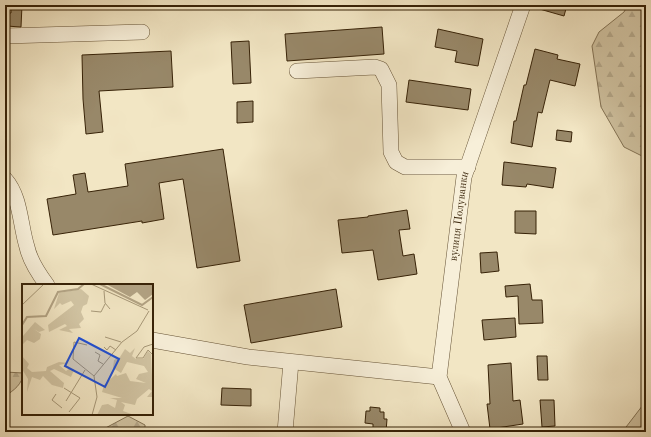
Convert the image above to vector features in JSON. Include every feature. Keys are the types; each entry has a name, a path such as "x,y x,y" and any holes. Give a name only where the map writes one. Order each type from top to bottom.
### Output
{"street":[{"name":"вулиця Полуванки","path":"439,376 464,177 523,5"},
{"path":"5,36 142,32"},
{"path":"297,71 375,67 381,69 389,85 391,152 396,162 405,167 468,167"},
{"path":"5,179 9,184 19,209 27,248 36,269 46,284"},
{"path":"153,340 248,358 439,376 463,432"},
{"path":"285,432 291,362"}],"green space":[{"path":"628,5 646,5 646,158 624,147 601,107 592,46 599,32 624,12"},
{"path":"5,372 22,373 22,379 19,384 5,396"},
{"path":"646,401 646,432 623,432 623,431"},
{"path":"128,416 145,425 145,432 98,432"}],"building":[{"path":"11,5 22,5 21,27 6,26 6,13 11,13"},
{"path":"536,5 567,5 564,16 536,8"},
{"path":"382,27 384,54 287,61 285,34"},
{"path":"438,29 483,39 478,66 455,62 457,51 435,47"},
{"path":"249,41 251,83 233,84 231,42"},
{"path":"535,49 558,55 557,59 580,64 575,86 550,80 542,113 538,112 532,147 511,143 514,121 516,121 524,85 526,85"},
{"path":"171,51 173,87 99,91 103,132 86,134 83,99 82,55"},
{"path":"409,80 471,89 468,110 406,102"},
{"path":"253,101 253,122 237,123 237,102"},
{"path":"557,130 572,132 571,142 556,140"},
{"path":"223,149 240,261 197,268 183,179 159,183 164,219 53,235 47,199 76,194 73,175 85,173 88,192 128,186 125,164"},
{"path":"504,162 556,168 553,188 527,184 526,187 502,185"},
{"path":"407,210 410,229 399,230 403,256 414,254 417,274 378,280 373,250 342,253 338,220 368,217"},
{"path":"515,211 536,211 536,234 515,233"},
{"path":"497,252 499,271 481,273 480,253"},
{"path":"530,284 532,300 542,300 543,323 519,324 518,296 506,297 505,286"},
{"path":"336,289 342,327 251,343 244,305"},
{"path":"515,318 516,337 484,340 482,320"},
{"path":"537,356 547,356 548,380 538,380"},
{"path":"511,363 513,401 520,400 523,424 490,429 487,404 490,404 488,365"},
{"path":"222,388 251,389 251,406 221,405"},
{"path":"540,400 554,400 555,426 542,427"},
{"path":"370,407 380,408 380,412 384,412 384,419 387,419 386,432 373,432 373,424 365,423 366,411 370,411"}]}
